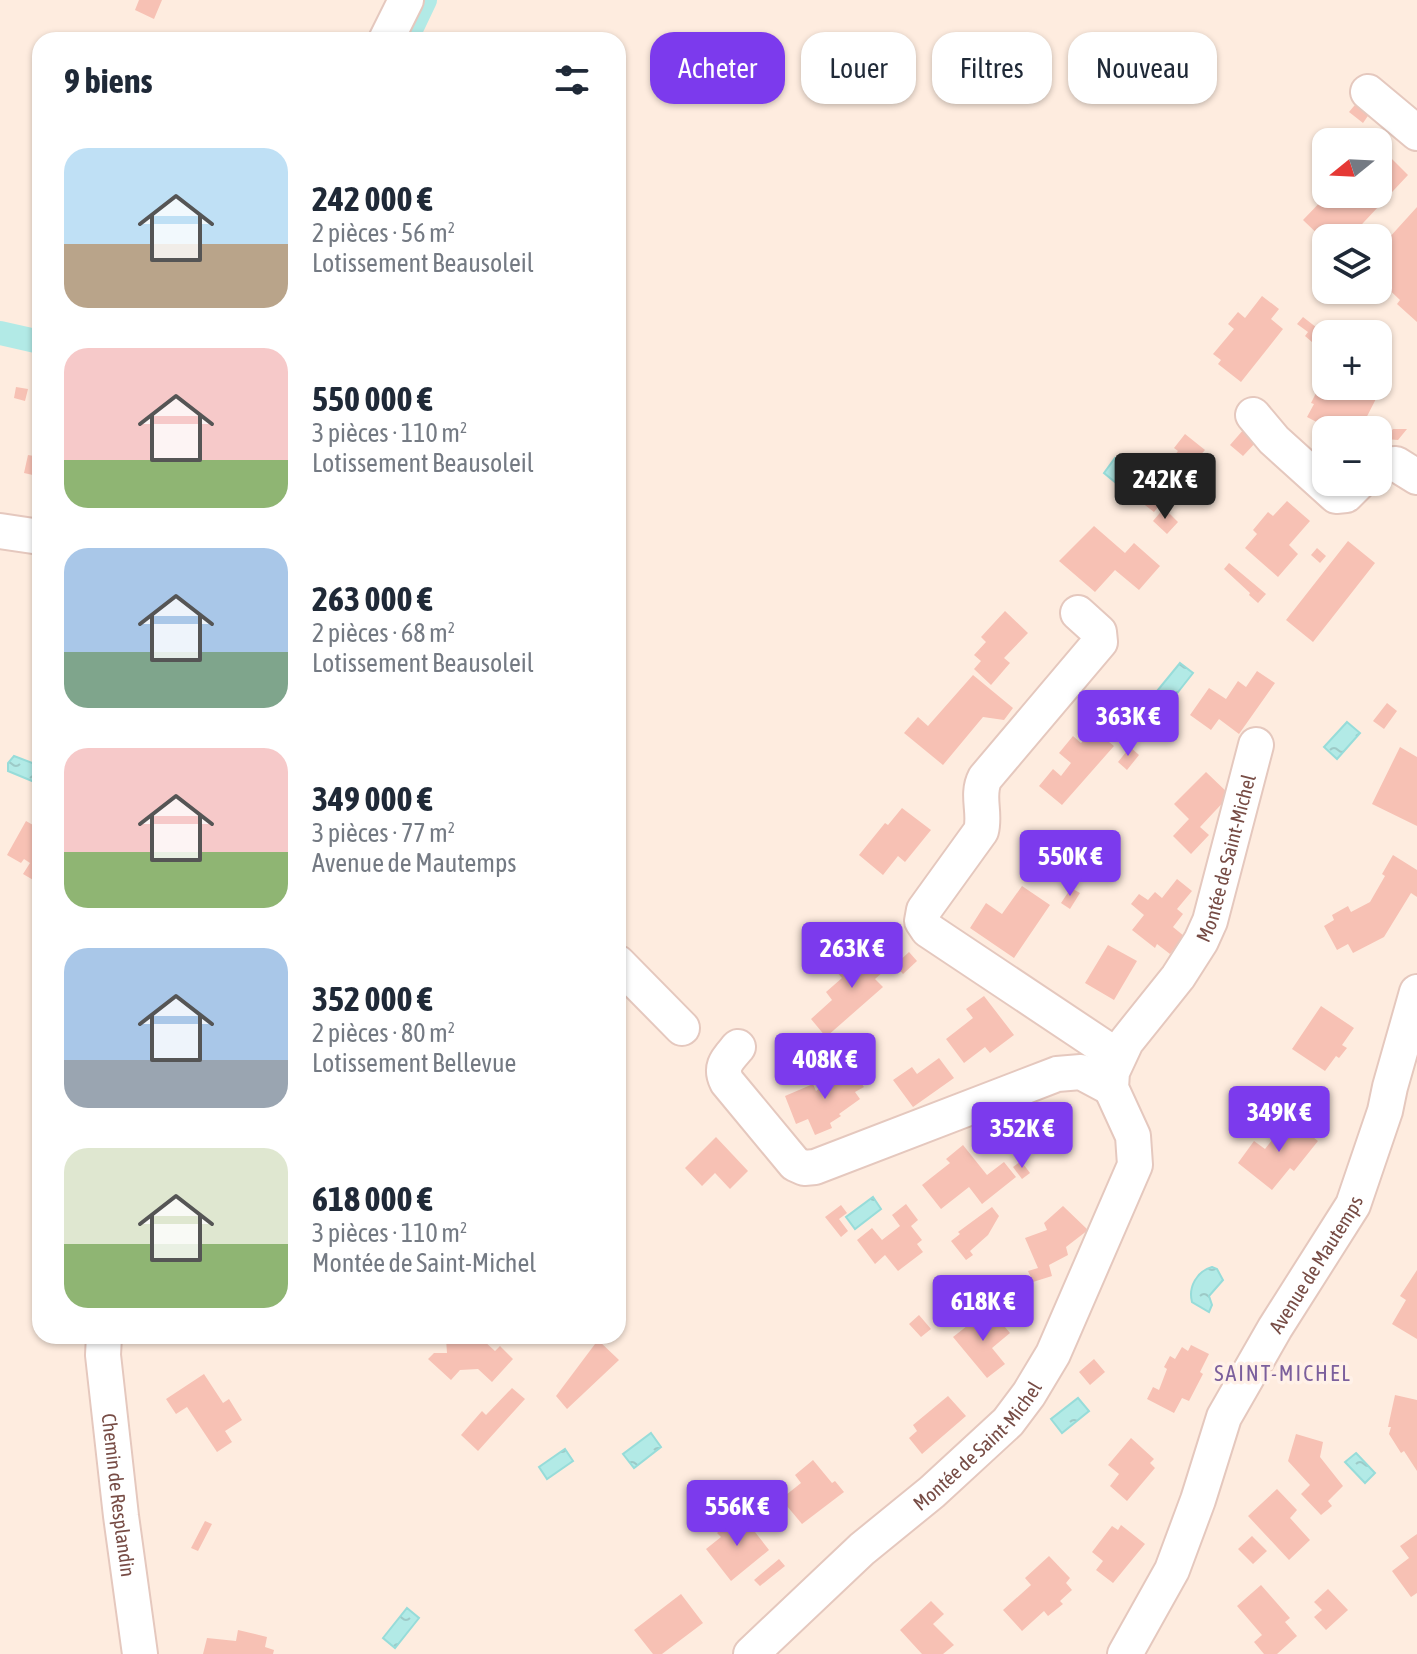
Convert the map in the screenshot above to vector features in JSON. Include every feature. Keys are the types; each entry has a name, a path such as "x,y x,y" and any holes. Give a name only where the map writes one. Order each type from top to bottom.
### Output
{"street":[{"path":"390,32 406,0"},
{"path":"1368,92 1417,133"},
{"path":"1253,415 1274,440 1312,474"},
{"path":"1392,464 1417,477"},
{"path":"0,531 32,536"},
{"path":"1078,613 1099,632 1100,642 985,778 981,787 984,822 981,831 924,910 922,921 928,930 1114,1072"},
{"name":"Montée de Saint-Michel","path":"751,1654 862,1549 1008,1422 1053,1354 1135,1165 1133,1136 1114,1072 1201,941 1210,921 1256,745"},
{"path":"626,971 682,1028"},
{"name":"Avenue de Mautemps","path":"1125,1654 1172,1570 1224,1417 1275,1328 1353,1205 1385,1111 1417,992"},
{"path":"738,1047 724,1065 727,1082 795,1164 804,1168 815,1167 1057,1074 1114,1072"},
{"name":"Chemin de Resplandin","path":"104,1344 117,1485 140,1654"}],"water":[{"path":"1115,458 1145,481 1132,496 1104,473"},
{"path":"1180,663 1193,673 1171,701 1157,691"},
{"path":"1347,722 1360,733 1337,759 1324,747"},
{"path":"14,756 32,763 32,781 8,771 8,763"},
{"path":"806,1041 819,1051 800,1076 785,1083 780,1081 778,1077 781,1072 792,1073 787,1065"},
{"path":"1020,1119 1030,1130 1017,1141 1017,1145 1006,1150 997,1139"},
{"path":"873,1197 881,1209 855,1229 846,1217"},
{"path":"1212,1267 1217,1269 1223,1280 1209,1296 1212,1305 1209,1312 1192,1302 1191,1291 1198,1276"},
{"path":"1078,1398 1089,1411 1062,1433 1051,1419"},
{"path":"651,1433 661,1447 634,1468 623,1454"},
{"path":"565,1449 573,1461 547,1479 539,1467"},
{"path":"1356,1453 1375,1473 1365,1483 1345,1462"},
{"path":"407,1608 419,1618 395,1648 383,1638"}],"building":[{"path":"139,0 162,0 154,19 135,10"},
{"path":"1359,100 1372,110 1363,123 1349,112"},
{"path":"1392,159 1408,175 1392,192"},
{"path":"1417,207 1417,322 1397,304 1400,300 1392,292 1392,235"},
{"path":"1315,208 1377,208 1362,224 1312,224 1312,229 1303,220"},
{"path":"1262,296 1279,309 1271,319 1283,329 1241,382 1218,364 1221,360 1213,354 1234,329 1228,324 1238,312 1245,318"},
{"path":"1303,317 1312,324 1312,342 1305,336 1308,332 1297,324"},
{"path":"16,387 28,389 25,401 14,398"},
{"path":"1312,400 1375,400 1367,416 1312,416 1312,420 1307,417 1314,404 1311,403"},
{"path":"1244,429 1258,440 1243,456 1230,445"},
{"path":"1407,429 1398,440 1392,440 1392,430"},
{"path":"1185,434 1205,450 1197,459 1209,469 1189,494 1184,490 1178,498 1174,495 1166,504 1163,501 1154,512 1141,502 1178,451 1174,448"},
{"path":"28,455 32,456 32,475 24,473"},
{"path":"1287,501 1310,521 1289,545 1298,554 1278,577 1245,548 1257,534 1253,530 1268,512 1273,516"},
{"path":"1164,508 1178,522 1167,534 1153,521"},
{"path":"1094,526 1125,553 1134,543 1160,566 1139,590 1115,570 1095,592 1059,561"},
{"path":"1348,541 1375,563 1313,642 1286,620"},
{"path":"1317,548 1326,556 1320,563 1311,555"},
{"path":"1229,563 1266,594 1258,603 1224,569"},
{"path":"1005,611 1028,633 1004,658 1010,663 991,685 974,669 981,661 974,655 986,642 981,637"},
{"path":"1257,671 1275,683 1239,734 1219,719 1211,730 1190,715 1209,688 1226,699 1238,681 1246,687"},
{"path":"973,675 1013,708 1004,720 983,717 943,765 904,733 918,717 928,726"},
{"path":"1387,703 1397,711 1384,729 1373,721"},
{"path":"1093,729 1114,746 1062,805 1039,786 1053,769 1061,776 1071,763 1059,753 1073,736 1081,743"},
{"path":"1130,747 1139,755 1127,770 1118,762"},
{"path":"1400,747 1417,757 1417,826 1372,804"},
{"path":"1206,772 1230,795 1200,827 1209,835 1191,854 1173,836 1189,819 1174,804"},
{"path":"902,808 931,830 905,862 898,856 883,875 859,855 885,823 888,825"},
{"path":"26,821 32,824 32,879 23,874 30,863 24,859 21,863 7,855"},
{"path":"1393,855 1417,870 1417,897 1411,893 1384,937 1353,953 1348,944 1337,950 1324,926 1334,920 1332,915 1348,906 1351,912 1370,902"},
{"path":"1177,879 1192,891 1177,909 1183,914 1173,927 1184,936 1170,954 1157,944 1155,948 1132,930 1144,915 1131,904 1139,894 1148,900 1155,892 1162,898"},
{"path":"1022,886 1050,905 1014,958 970,928 986,903 1002,914"},
{"path":"1071,888 1080,893 1070,909 1061,903"},
{"path":"1108,945 1137,961 1114,1000 1085,983"},
{"path":"875,946 891,965 875,979 883,987 826,1037 811,1019 832,1000 826,992 842,978 837,972 853,957 858,962"},
{"path":"909,952 917,961 903,974 895,965"},
{"path":"984,996 1014,1035 990,1053 985,1047 964,1063 946,1039 973,1018 966,1009"},
{"path":"1321,1006 1354,1028 1342,1045 1347,1048 1339,1058 1336,1056 1325,1071 1292,1049"},
{"path":"939,1058 954,1078 913,1107 893,1080 912,1067 917,1074"},
{"path":"849,1067 864,1087 855,1092 860,1099 830,1123 832,1128 815,1135 808,1119 796,1124 785,1096 813,1084 816,1091"},
{"path":"1289,1118 1318,1141 1294,1171 1290,1168 1272,1190 1238,1163 1254,1141 1265,1149"},
{"path":"716,1137 748,1171 730,1189 715,1173 702,1186 685,1168"},
{"path":"963,1145 987,1175 1004,1162 1016,1177 982,1204 969,1187 941,1209 922,1185 950,1163 946,1159"},
{"path":"1021,1161 1030,1173 1022,1179 1013,1167"},
{"path":"906,1204 918,1220 911,1226 922,1240 917,1244 923,1252 898,1271 885,1255 875,1264 857,1240 872,1228 882,1240 900,1226 892,1215"},
{"path":"841,1205 847,1213 839,1219 848,1231 841,1237 825,1217"},
{"path":"1063,1206 1088,1230 1066,1247 1068,1255 1049,1265 1052,1276 1033,1282 1028,1271 1038,1268 1025,1238 1047,1230 1044,1223"},
{"path":"992,1207 999,1216 988,1235 970,1251 973,1255 966,1260 951,1241 960,1234 958,1232"},
{"path":"1417,1270 1417,1339 1392,1324 1406,1300 1400,1296"},
{"path":"994,1314 1010,1333 992,1348 1005,1364 987,1378 953,1337 977,1318 982,1324"},
{"path":"919,1315 931,1329 921,1337 909,1324"},
{"path":"446,1344 487,1344 495,1351 500,1346 513,1359 492,1382 478,1369 460,1370 451,1380 428,1359 434,1353 447,1353"},
{"path":"595,1344 602,1344 619,1360 567,1409 556,1396"},
{"path":"1191,1345 1209,1354 1189,1401 1182,1398 1174,1413 1147,1399 1153,1387 1159,1390 1170,1356 1175,1359 1182,1347 1188,1351"},
{"path":"1094,1359 1105,1372 1090,1385 1079,1372"},
{"path":"204,1374 223,1403 229,1399 242,1420 225,1431 232,1442 217,1452 187,1407 176,1414 166,1399"},
{"path":"512,1388 525,1399 478,1451 461,1435 482,1411 486,1415"},
{"path":"1395,1395 1417,1400 1417,1471 1389,1434"},
{"path":"948,1396 966,1416 922,1454 909,1438 917,1431 913,1425"},
{"path":"1296,1434 1323,1442 1320,1457 1343,1486 1328,1501 1332,1506 1321,1515 1301,1494 1310,1485 1288,1461"},
{"path":"1131,1438 1154,1459 1150,1463 1155,1468 1127,1501 1110,1486 1119,1474 1108,1465"},
{"path":"813,1460 844,1492 802,1524 781,1499 801,1483 795,1475"},
{"path":"1277,1489 1297,1510 1290,1518 1310,1540 1289,1560 1248,1516"},
{"path":"741,1514 769,1550 731,1581 706,1549 721,1537 717,1533"},
{"path":"205,1521 212,1524 198,1551 191,1548"},
{"path":"1121,1525 1145,1544 1113,1583 1096,1570 1103,1561 1092,1552 1112,1526 1118,1530"},
{"path":"1417,1534 1417,1593 1411,1597 1392,1571 1409,1558 1400,1546"},
{"path":"1252,1536 1267,1551 1253,1564 1238,1549"},
{"path":"1049,1556 1070,1578 1066,1583 1072,1590 1060,1601 1063,1604 1048,1616 1044,1611 1022,1631 1003,1610 1031,1585 1025,1578"},
{"path":"779,1559 785,1566 760,1586 754,1580"},
{"path":"1261,1585 1290,1618 1285,1622 1297,1636 1277,1654 1264,1654 1254,1642 1262,1635 1237,1606"},
{"path":"1328,1589 1348,1610 1326,1630 1314,1617 1322,1610 1314,1602"},
{"path":"681,1594 703,1623 662,1654 653,1654 634,1630"},
{"path":"931,1601 944,1614 933,1624 954,1645 943,1654 922,1654 900,1630"},
{"path":"238,1630 267,1637 265,1647 274,1650 273,1654 203,1654 207,1638 236,1641"}],"waterway":[{"path":"410,32 425,0"},
{"path":"0,333 32,340"}],"district":[{"name":"SAINT-MICHEL","path":"1283,1373"}]}
